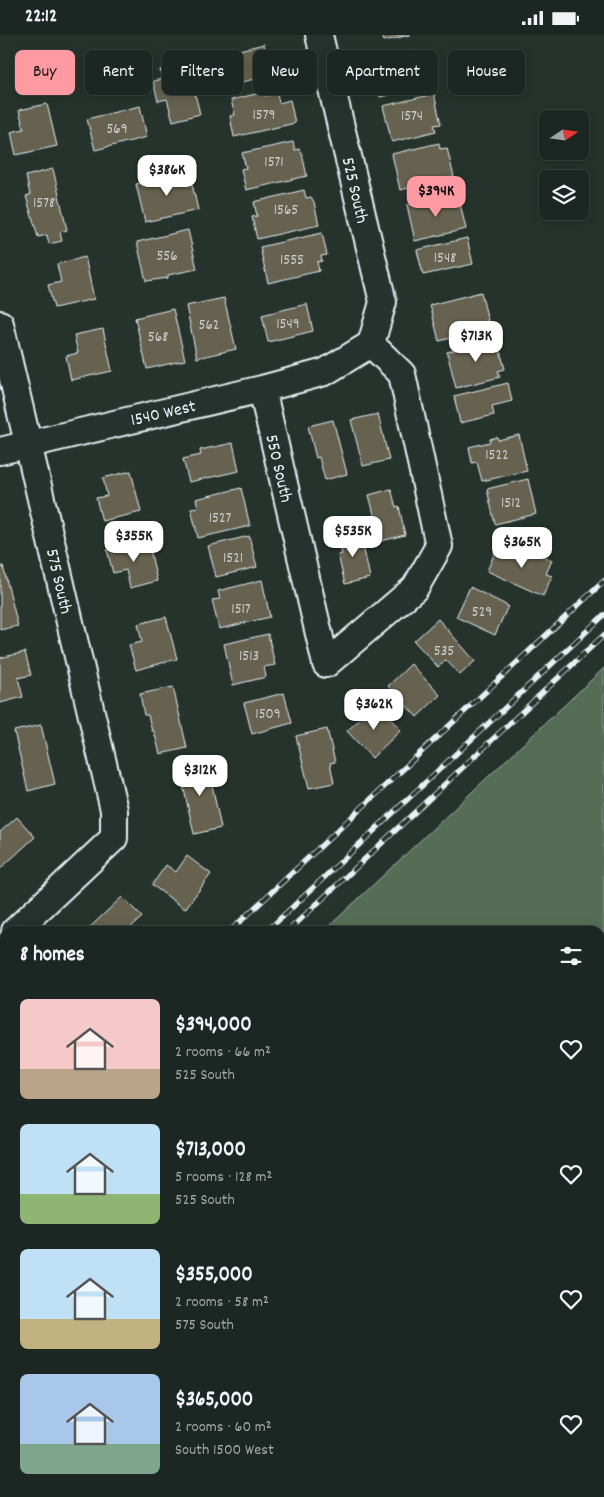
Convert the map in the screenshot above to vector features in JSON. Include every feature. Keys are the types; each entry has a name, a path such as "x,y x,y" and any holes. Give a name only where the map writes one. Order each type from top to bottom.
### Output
{"street":[{"name":"525 South","path":"319,35 383,302 371,344"},
{"name":"575 South","path":"0,324 114,810 114,838 20,926"},
{"name":"1540 West","path":"0,451 326,372 371,344"},
{"name":"550 South","path":"262,389 326,664 415,588 439,546 402,374 371,344"}],"green space":[{"path":"604,668 604,926 329,926"}],"building":[{"path":"382,35 410,35 384,41"},
{"path":"264,44 265,50 253,50 253,79 243,82 243,50 239,50"},
{"path":"162,79 162,95 195,95 200,114 173,121 167,99 158,101 153,81"},
{"path":"253,95 277,95 279,103 290,100 295,123 234,137 230,116 235,115 231,100"},
{"path":"434,95 441,124 434,125 436,131 392,142 383,106"},
{"path":"47,104 57,146 16,155 11,132 24,129 19,110"},
{"path":"140,106 147,137 95,150 87,119"},
{"path":"293,142 295,150 299,149 302,154 307,176 246,190 241,169 246,168 242,153"},
{"path":"439,143 440,149 447,148 454,177 400,190 392,154"},
{"path":"53,169 67,230 60,232 62,241 49,244 47,235 38,237 26,196 30,195 26,176"},
{"path":"189,171 198,210 145,222 136,184"},
{"path":"304,190 306,198 311,197 314,202 319,225 257,239 252,217 257,216 254,202"},
{"path":"451,195 452,200 459,199 466,229 415,241 407,205"},
{"path":"188,230 197,269 168,275 168,278 146,281 137,242"},
{"path":"322,233 327,255 321,256 322,261 317,262 319,271 268,283 260,247"},
{"path":"467,238 473,264 423,275 417,250"},
{"path":"85,257 94,299 54,308 48,285 61,282 57,264"},
{"path":"481,292 488,321 482,323 484,330 439,341 430,305"},
{"path":"224,298 236,349 197,358 186,306"},
{"path":"307,304 313,331 268,342 262,315"},
{"path":"173,309 185,360 147,369 135,318"},
{"path":"103,329 112,371 71,380 66,356 78,353 74,335"},
{"path":"497,339 505,369 498,371 500,377 456,388 447,352"},
{"path":"508,383 512,401 492,406 494,415 460,423 454,396"},
{"path":"378,414 389,460 363,466 351,420"},
{"path":"333,420 347,474 325,480 319,457 316,458 308,426"},
{"path":"519,435 527,471 482,481 477,462 472,463 469,447 490,442 490,439 497,437 498,440"},
{"path":"233,443 239,471 189,482 183,459 201,455 200,450"},
{"path":"131,471 141,512 102,521 96,498 107,496 103,478"},
{"path":"528,479 536,514 495,524 487,489"},
{"path":"241,488 250,526 198,538 191,508 198,507 196,499"},
{"path":"391,489 396,507 399,506 405,535 381,541 369,495"},
{"path":"360,531 370,578 345,584 338,555 342,554 338,536"},
{"path":"249,536 257,567 216,577 208,546"},
{"path":"148,540 157,581 130,588 126,570 113,573 107,550"},
{"path":"509,545 522,551 523,547 552,560 546,574 552,576 543,596 487,571 496,550 505,554"},
{"path":"3,566 18,626 0,630 0,567"},
{"path":"262,580 270,617 219,629 212,600 220,599 218,591"},
{"path":"470,587 508,606 495,635 456,617"},
{"path":"166,617 177,659 136,670 129,645 142,642 138,624"},
{"path":"438,619 475,661 460,675 446,660 438,667 414,641"},
{"path":"268,634 275,665 264,667 266,677 233,685 224,644"},
{"path":"25,652 31,675 18,678 23,697 0,703 0,658"},
{"path":"411,664 440,695 417,717 388,686"},
{"path":"173,687 187,748 160,754 148,715 144,715 140,694"},
{"path":"284,693 292,723 252,734 244,703"},
{"path":"376,704 401,730 372,758 347,731"},
{"path":"41,725 55,784 28,791 14,731"},
{"path":"327,729 335,762 330,763 334,783 309,788 296,736"},
{"path":"207,761 221,828 194,834 179,767"},
{"path":"17,817 35,837 0,869 0,832"},
{"path":"187,856 211,874 185,909 152,885 166,865 176,872"},
{"path":"122,897 142,917 132,926 91,926"}],"railway":[{"path":"235,926 604,581"},
{"path":"272,926 604,615"},
{"path":"293,926 604,635"}]}
